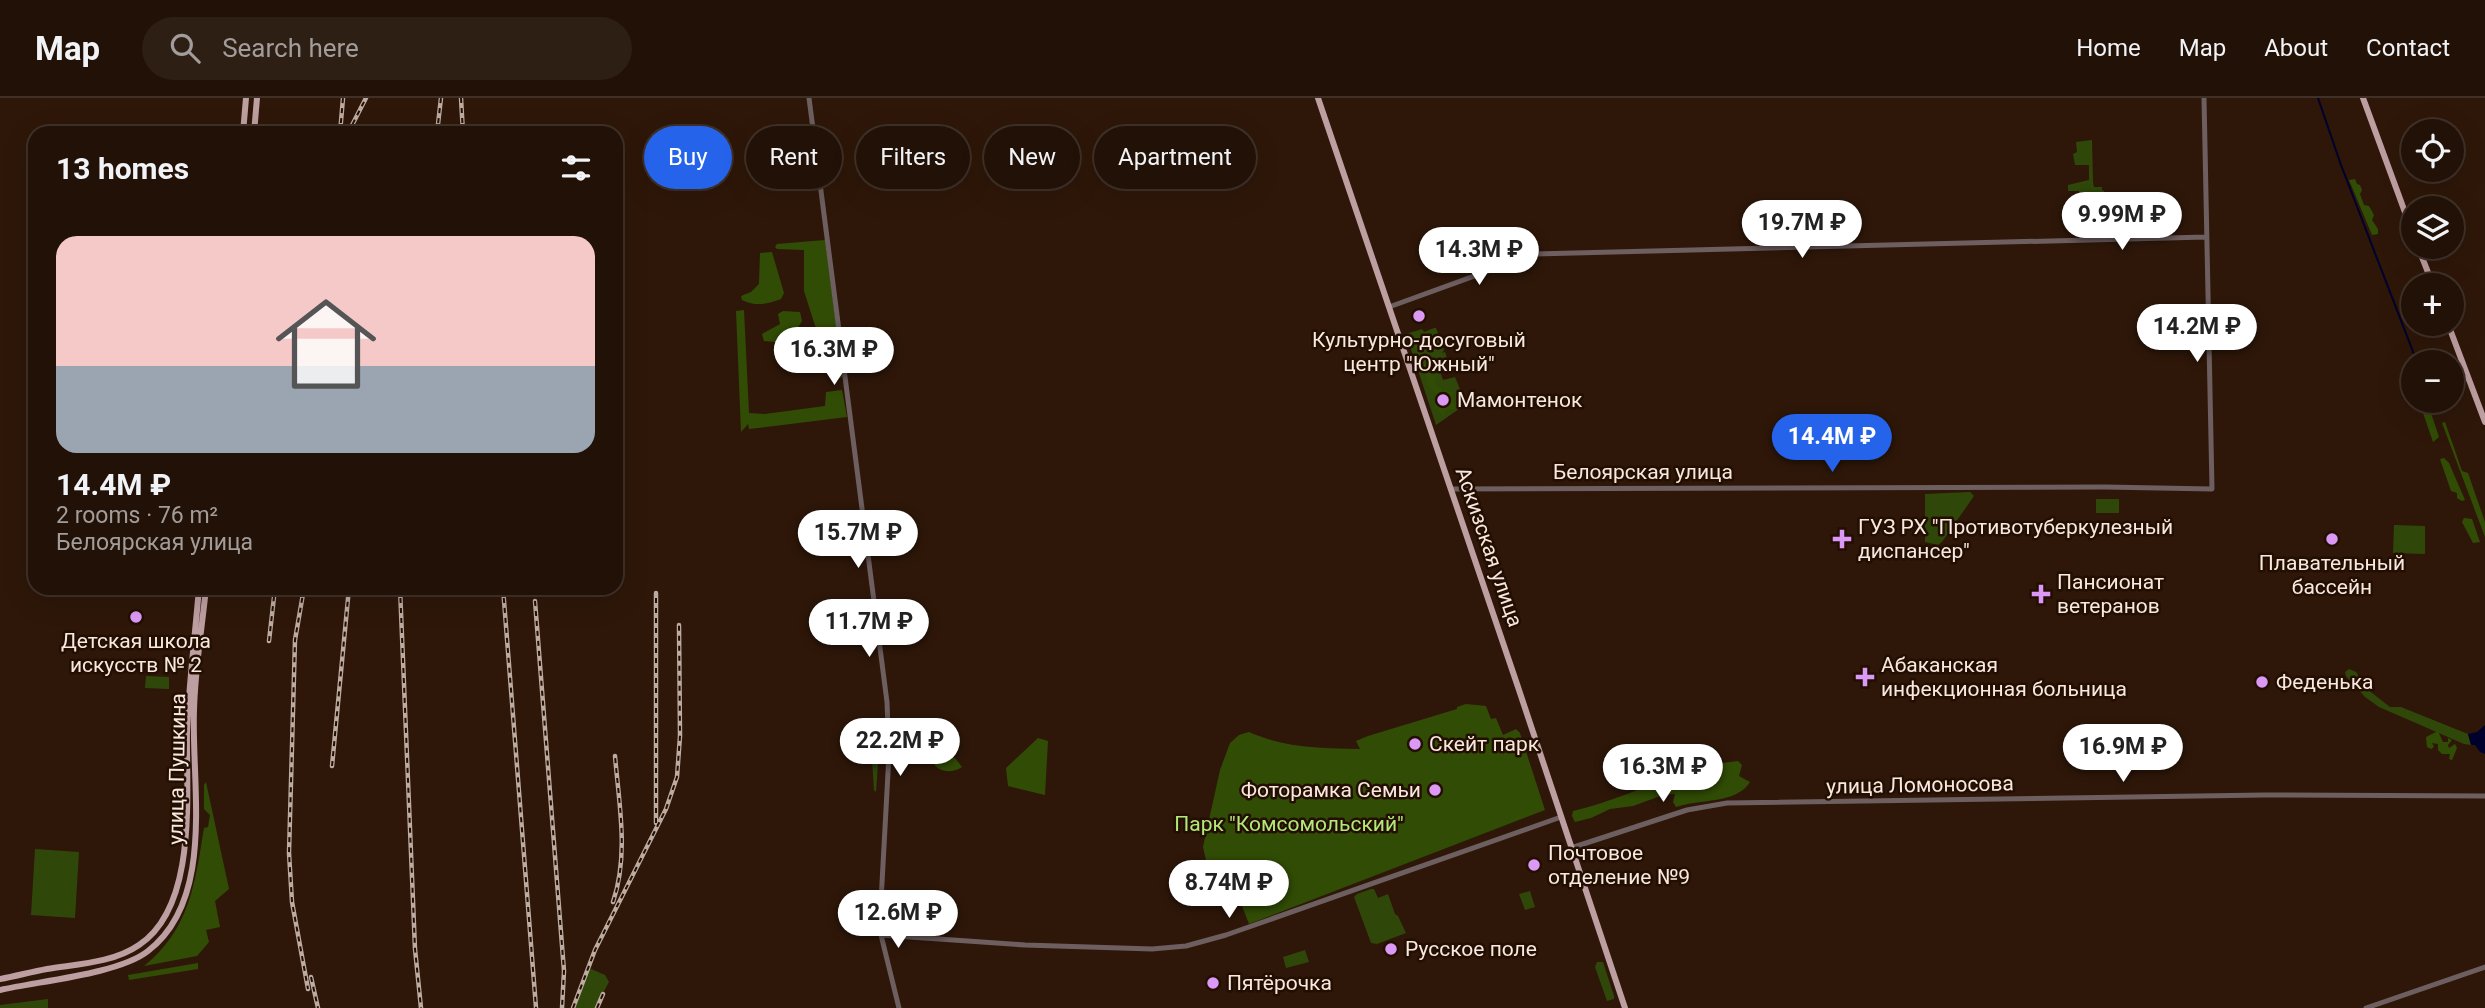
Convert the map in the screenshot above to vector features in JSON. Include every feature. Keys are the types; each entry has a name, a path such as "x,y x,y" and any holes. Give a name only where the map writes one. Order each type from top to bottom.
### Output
{"main road":[{"path":"244,126 246,98"},
{"path":"255,126 257,98"},
{"name":"Аскизская улица","path":"1318,98 1625,1008"},
{"path":"2363,98 2401,201"},
{"path":"2453,336 2485,422"},
{"name":"улица Пушкина","path":"0,979 127,952 157,930 169,912 177,892 181,869 188,801 187,730 198,595"},
{"name":"улица Пушкина","path":"0,990 132,961 148,952 165,936 180,912 187,888 194,842 197,777 194,707 205,595"}],"street":[{"path":"809,98 887,702 888,754 881,935 900,1008"},
{"path":"1389,307 1512,260 1535,254 2206,237 2204,98"},
{"name":"Белоярская улица","path":"1451,489 2212,489 2206,237"},
{"name":"улица Ломоносова","path":"1571,848 1687,810 1727,803 2225,796 2485,796"},
{"path":"881,935 1025,945 1152,948 1185,946 1226,935 1561,817"},
{"path":"2366,1008 2485,967"}],"green space":[{"path":"2092,140 2093,182 2094,187 2102,187 2104,191 2104,214 2069,213 2066,203 2080,200 2079,191 2068,191 2068,185 2089,180 2089,165 2075,165 2073,154 2077,152 2076,142"},
{"path":"2355,179 2362,190 2360,194 2364,205 2369,206 2374,215 2372,220 2378,234 2372,235 2349,180"},
{"path":"825,240 843,377 835,379 828,340 818,335 804,291 804,250 775,247 777,244"},
{"path":"772,252 784,293 781,299 762,304 742,300 741,296 751,292 759,284 760,253"},
{"path":"744,310 749,413 765,414 825,406 826,392 842,390 847,417 749,429 748,424 741,432 736,311"},
{"path":"783,311 800,312 802,321 791,339 764,341 762,334 780,324 778,314"},
{"path":"1434,328 1450,367 1440,371 1443,380 1455,377 1466,404 1436,425 1406,334"},
{"path":"1414,339 1419,340 1427,365 1432,366 1439,388 1454,392 1452,397 1455,409 1445,409 1444,417 1434,406 1436,394 1426,382 1429,378 1423,374 1426,367 1418,364"},
{"path":"2423,413 2431,413 2439,437 2433,442"},
{"path":"2445,422 2462,471 2468,473 2485,522 2485,537 2442,423"},
{"path":"2444,458 2449,463 2465,500 2457,498 2457,493 2451,491 2440,459"},
{"path":"1970,492 1974,496 1942,542 1938,545 1925,542 1925,494"},
{"path":"2096,499 2119,499 2119,513 2096,513"},
{"path":"2464,518 2472,519 2480,542 2473,543 2462,522"},
{"path":"2394,525 2425,526 2425,554 2393,553"},
{"path":"2349,669 2356,672 2367,689 2390,707 2401,707 2468,734 2471,745 2379,707 2365,697 2346,676 2345,672"},
{"path":"146,676 169,677 169,689 145,688"},
{"name":"Парк \"Комсомольский\"","path":"1466,704 1486,706 1491,719 1496,718 1503,735 1516,729 1520,733 1545,810 1249,924 1234,885 1213,891 1203,847 1220,770 1230,743 1239,735 1249,732 1290,744 1360,749 1356,741"},
{"path":"2438,731 2443,742 2448,742 2448,738 2452,740 2449,748 2455,744 2457,748 2452,760 2449,759 2450,754 2442,754 2438,750 2438,744 2432,743 2434,747 2431,749 2427,747 2426,737"},
{"path":"1038,738 1048,741 1045,795 1008,786 1006,768"},
{"path":"868,749 879,751 876,792 872,760 867,759"},
{"path":"941,756 955,758 962,767 951,771 940,769 934,764"},
{"path":"1686,759 1694,770 1706,765 1738,761 1742,765 1739,776 1750,782 1736,794 1717,800 1676,807 1673,802 1675,794 1663,795 1633,806 1610,809 1575,822 1573,811 1679,776 1677,770 1656,771 1656,760"},
{"path":"206,782 229,889 215,901 220,927 206,930 209,942 197,956 144,966 172,937 188,904 204,828 208,827 210,815 204,809"},
{"path":"35,849 79,852 75,918 31,915"},
{"path":"1374,889 1378,898 1388,894 1406,933 1377,944 1371,943 1354,897"},
{"path":"1530,891 1535,907 1525,910 1519,894"},
{"path":"1305,950 1309,962 1286,968 1283,957"},
{"path":"1597,962 1603,962 1614,999 1607,1001 1595,967"},
{"path":"198,963 198,969 129,980 128,975"},
{"path":"589,968 605,975 609,982 595,1008 575,1008"},
{"path":"48,999 48,1008 0,1008 0,1005"}],"water":[{"path":"2485,725 2485,754 2475,745 2471,745 2468,734 2477,732"}],"waterway":[{"path":"2318,98 2412,350"}],"railway":[{"path":"341,126 343,98"},
{"path":"352,126 366,98"},
{"path":"438,126 441,98"},
{"path":"461,98 463,126"},
{"path":"656,593 656,823"},
{"path":"269,641 274,595"},
{"path":"303,595 295,640 289,853 292,902 308,989"},
{"path":"332,766 348,595"},
{"path":"400,595 415,949 421,1008"},
{"path":"504,595 536,1008"},
{"path":"535,601 564,971 562,1008"},
{"path":"573,1008 595,950 666,809 677,777 680,736 679,625"},
{"path":"613,902 622,848 615,756"},
{"path":"311,977 318,1008"},
{"path":"597,1008 603,994"}],"place":[{"name":"Культурно-досуговый центр \"Южный\"","path":"1419,316"},
{"name":"Мамонтенок","path":"1443,400"},
{"name":"ГУЗ РХ \"Противотуберкулезный диспансер\"","path":"1842,539"},
{"name":"Плавательный бассейн","path":"2332,539"},
{"name":"Пансионат ветеранов","path":"2041,594"},
{"name":"Детская школа искусств № 2","path":"136,617"},
{"name":"Абаканская инфекционная больница","path":"1865,677"},
{"name":"Феденька","path":"2262,682"},
{"name":"Скейт парк","path":"1415,744"},
{"name":"Фоторамка Семьи","path":"1435,790"},
{"name":"Почтовое отделение №9","path":"1534,865"},
{"name":"Русское поле","path":"1391,949"},
{"name":"Пятёрочка","path":"1213,983"}]}
